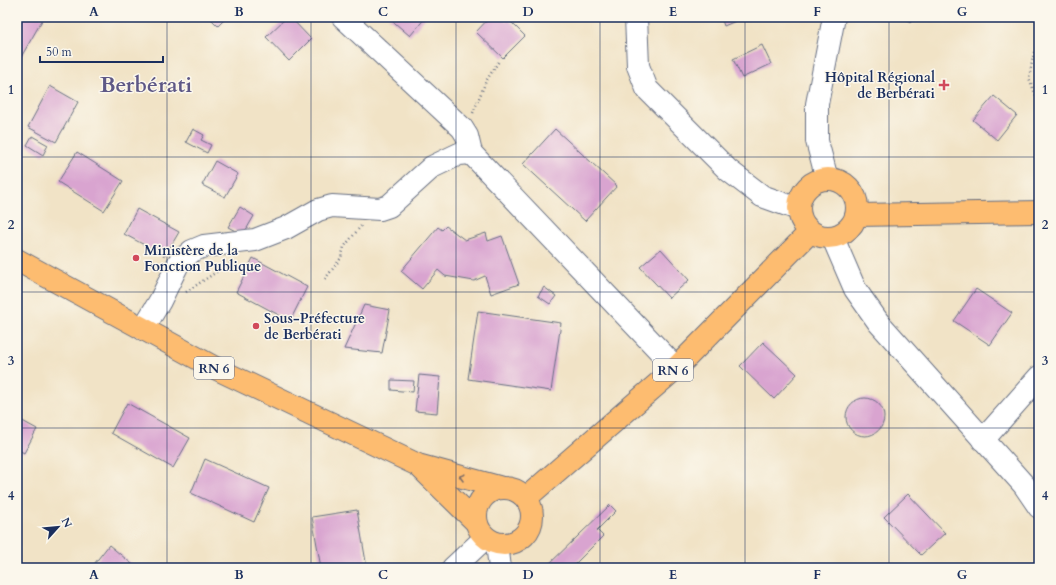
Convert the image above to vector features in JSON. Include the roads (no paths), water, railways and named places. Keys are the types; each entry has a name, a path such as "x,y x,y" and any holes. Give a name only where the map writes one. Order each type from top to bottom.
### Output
{"main road":[{"path":"827,179 843,183 850,189 858,206 857,215 852,226 844,233 833,238 817,236 810,232 802,222 798,209 799,200 803,192 810,185 827,179"},
{"path":"857,215 1039,212"},
{"name":"RN 6","path":"17,260 217,369 418,465 499,487 508,487 517,490 526,498 676,368 810,232"},
{"name":"RN 6","path":"418,465 486,534"},
{"path":"499,487 490,490 482,496 476,506 486,534 507,545 518,541 526,534 532,517 530,506 526,498"}],"street":[{"path":"343,17 462,128 467,136 471,153 676,368"},
{"path":"636,17 638,66 647,89 728,170 762,196 798,209"},
{"path":"827,179 816,142 816,104 834,17"},
{"path":"143,329 160,301 179,262 192,251 204,246 255,240 286,228 318,210 332,206 380,209 389,206 432,167 459,154 471,153"},
{"path":"833,238 855,289 879,323 943,392 983,440 1024,485 1039,507"},
{"path":"983,440 1039,377"},
{"path":"453,568 486,534 500,568"}],"place":[{"name":"Hôpital Régional de Berbérati","path":"944,85"},
{"name":"Ministère de la Fonction Publique","path":"136,258"},
{"name":"Sous-Préfecture de Berbérati","path":"256,326"}],"district":[{"name":"Berbérati","path":"146,84"}]}
